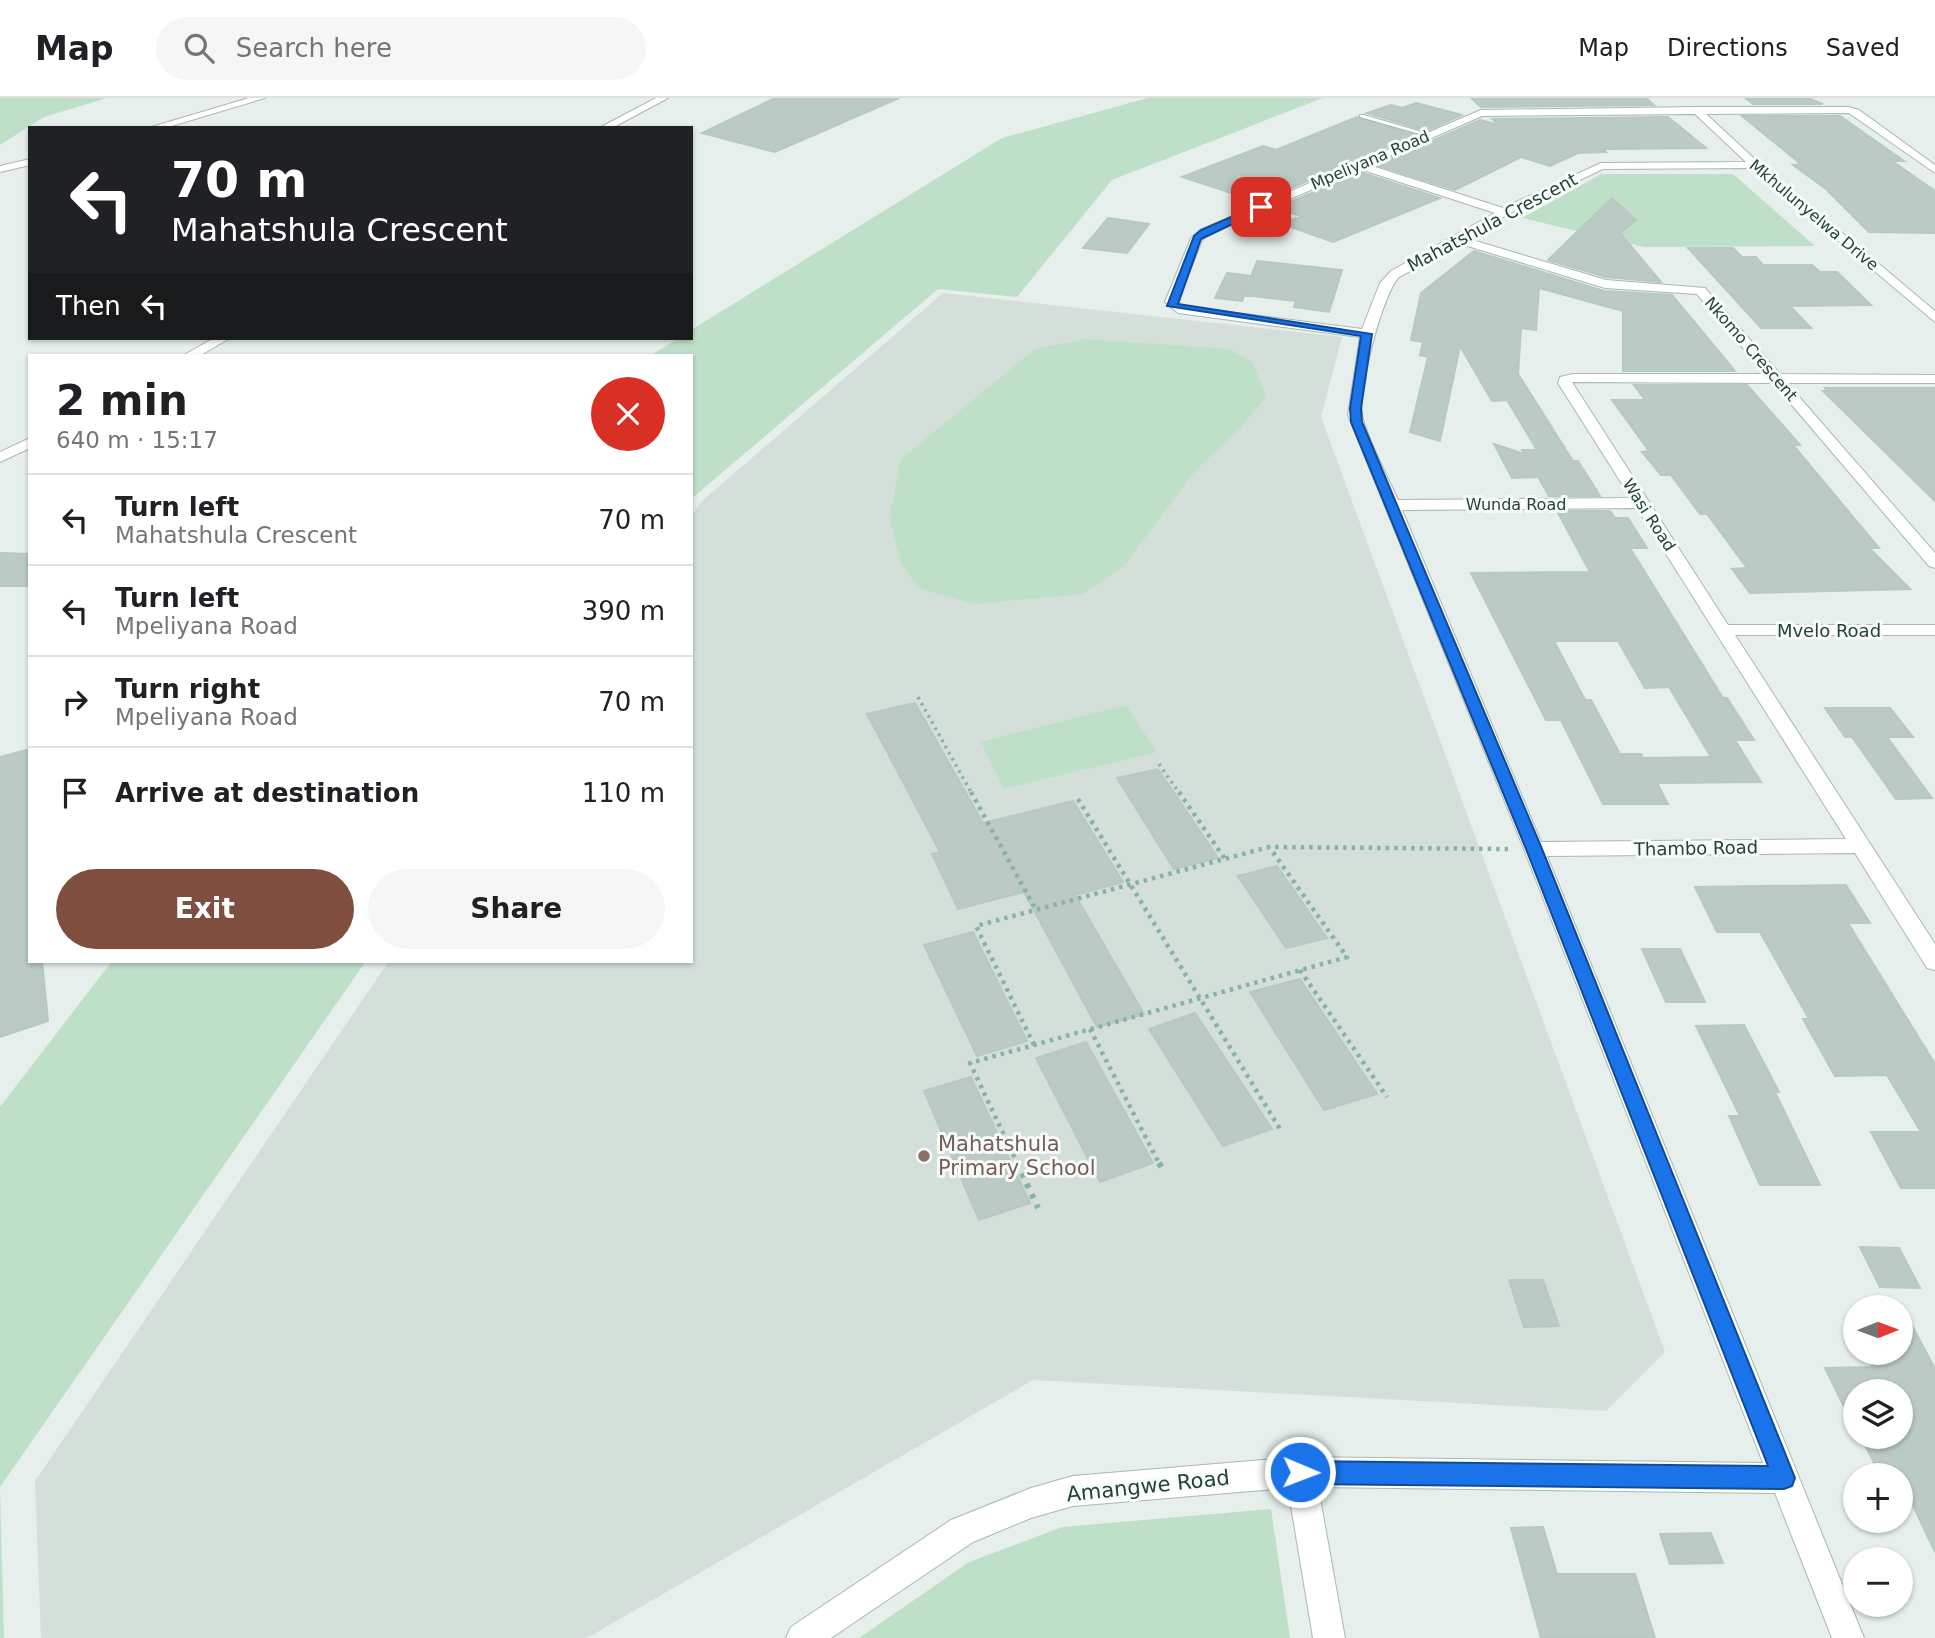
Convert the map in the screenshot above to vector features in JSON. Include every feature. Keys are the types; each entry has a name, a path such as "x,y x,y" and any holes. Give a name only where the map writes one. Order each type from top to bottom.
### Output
{"street":[{"path":"160,126 260,98"},
{"path":"608,126 663,98"},
{"name":"Mkhulunyelwa Drive","path":"1696,110 1755,165 1934,316"},
{"name":"Mpeliyana Road","path":"1367,334 1178,309 1171,302 1200,234 1489,111 1853,111 1935,170"},
{"path":"2,169 28,162"},
{"path":"1358,165 1504,212"},
{"name":"Mahatshula Crescent","path":"1755,165 1601,166 1504,212 1460,240 1388,279 1367,334 1355,415 1534,849 1848,1638"},
{"name":"Nkomo Crescent","path":"1460,240 1605,284 1699,290 1935,563"},
{"path":"193,354 219,340"},
{"name":"Wasi Road","path":"1935,379 1566,380 1564,383 1935,961"},
{"path":"0,458 28,443"},
{"name":"Wunda Road","path":"1391,505 1641,503"},
{"name":"Mvelo Road","path":"1722,629 1935,630"},
{"name":"Thambo Road","path":"1534,849 1859,846"},
{"path":"1300,1472 1329,1638"},
{"name":"Amangwe Road","path":"802,1638 962,1531 1031,1503 1073,1492 1212,1477 1300,1472 1784,1478"}],"lane":[{"path":"1362,116 1429,135"}],"path":[{"path":"918,698 1035,910"},
{"path":"1160,764 1225,859"},
{"path":"1078,799 1280,1129"},
{"path":"1034,1045 976,926 1269,847 1534,849"},
{"path":"1038,1208 970,1063 1347,957 1269,847"},
{"path":"1300,970 1387,1097"},
{"path":"1090,1029 1163,1170"}],"shaded area":[{"name":"Mahatshula Primary School","path":"943,293 1342,337 1321,417 1665,1352 1606,1411 1033,1380 587,1638 41,1638 35,1481 388,963 693,963 693,514 701,502"}],"green space":[{"path":"0,98 107,98 44,117 0,145"},
{"path":"1148,98 1323,98 1112,180 1017,297 938,289 693,497 693,354 653,354 676,340 693,340 693,329 1002,138"},
{"path":"1601,174 1733,174 1815,246 1644,247 1522,218"},
{"path":"1084,339 1230,349 1253,363 1266,397 1237,432 1197,469 1125,565 1083,594 974,604 921,589 902,565 889,519 901,459 1035,349"},
{"path":"1126,705 1157,752 1004,789 981,742"},
{"path":"110,963 365,963 0,1487 0,1107"},
{"path":"0,1487 4,1638 0,1638"},
{"path":"1271,1509 1290,1638 859,1638 969,1562 1062,1527"}],"building":[{"path":"775,98 899,98 775,152 702,133"},
{"path":"1471,98 1646,98 1654,105 1481,107"},
{"path":"1745,98 1808,98 1823,104 1753,104"},
{"path":"1416,103 1462,115 1426,131 1367,113 1391,105 1403,108"},
{"path":"1742,116 1840,116 1904,161 1892,161 1935,191 1935,233 1869,232 1826,189 1793,165 1801,164"},
{"path":"1357,117 1415,135 1259,202 1182,177 1263,146 1276,150"},
{"path":"1668,117 1706,148 1603,149 1606,152 1578,153 1550,166 1521,157 1455,190 1376,165 1480,120 1499,125 1492,119"},
{"path":"1360,172 1440,198 1333,242 1282,224 1301,216 1276,208"},
{"path":"1612,198 1636,220 1620,233 1661,282 1606,277 1548,260"},
{"path":"1108,218 1149,224 1127,253 1083,248"},
{"path":"1688,248 1733,248 1742,257 1756,257 1763,265 1812,265 1820,272 1837,272 1871,305 1790,306 1811,328 1761,328"},
{"path":"1474,251 1604,291 1672,295 1735,371 1623,371 1623,311 1539,288 1536,330 1521,328 1518,374 1573,461 1578,461 1600,496 1549,496 1538,477 1512,478 1494,444 1524,454 1522,450 1537,450 1507,400 1492,401 1460,346 1440,441 1410,432 1428,357 1420,355 1423,342 1411,340 1421,293"},
{"path":"1257,261 1342,270 1329,312 1294,307 1296,301 1244,295"},
{"path":"1227,273 1252,276 1242,301 1215,298"},
{"path":"1634,385 1747,385 1800,445 1793,445 1879,548 1869,548 1910,589 1750,593 1732,569 1747,568 1707,514 1700,514 1671,475 1661,475 1642,452 1649,451 1612,400 1645,400"},
{"path":"1825,388 1935,388 1935,501 1823,391 1827,391"},
{"path":"1557,511 1610,511 1615,518 1628,518 1647,548 1630,548 1723,698 1727,698 1754,740 1735,740 1761,782 1657,783 1668,804 1603,804 1561,720 1546,720 1471,573 1590,572","holes":["1554,641 1618,641 1645,688 1669,687 1711,757 1643,758 1641,754 1620,754 1591,700 1585,700"]},
{"path":"0,553 28,554 28,586 0,586"},
{"path":"915,703 983,823 1073,801 1123,882 1075,895 1144,1014 1097,1027 1024,892 958,909 932,854 940,852 867,714"},
{"path":"1825,708 1890,708 1913,737 1887,737 1932,798 1896,799 1852,737 1845,737"},
{"path":"28,750 28,963 42,963 48,1021 0,1037 0,757"},
{"path":"1158,769 1218,858 1174,869 1117,778"},
{"path":"1277,866 1327,938 1286,948 1238,876"},
{"path":"1846,885 1870,923 1848,923 1935,1064 1935,1188 1901,1188 1871,1132 1921,1132 1887,1075 1835,1076 1803,1019 1809,1019 1760,932 1717,932 1695,887"},
{"path":"973,932 1027,1041 977,1056 924,945"},
{"path":"1642,949 1680,949 1705,1002 1666,1002"},
{"path":"1300,979 1377,1094 1324,1110 1250,992"},
{"path":"1195,1013 1272,1129 1223,1146 1149,1029"},
{"path":"1744,1025 1779,1092 1775,1092 1820,1185 1760,1185 1729,1116 1740,1116 1696,1026"},
{"path":"1086,1042 1153,1163 1100,1182 1036,1058"},
{"path":"971,1077 1030,1203 979,1220 924,1091"},
{"path":"1860,1247 1899,1248 1920,1288 1880,1287"},
{"path":"1509,1280 1543,1280 1559,1326 1524,1327"},
{"path":"1913,1328 1935,1369 1935,1552 1913,1506 1913,1463 1874,1463 1867,1449 1913,1449 1913,1379 1843,1379 1843,1405 1825,1368 1873,1367 1872,1365 1913,1365"},
{"path":"1543,1527 1557,1574 1635,1574 1655,1638 1541,1638 1511,1528"},
{"path":"1711,1533 1723,1563 1670,1564 1660,1534"}],"place":[{"name":"Mahatshula Primary School","path":"924,1156"}],"route":[{"path":"1261,207 1204,232 1197,238 1171,302 1172,306 1178,309 1367,334 1355,408 1356,422 1534,849 1784,1478 1300,1472"}]}
